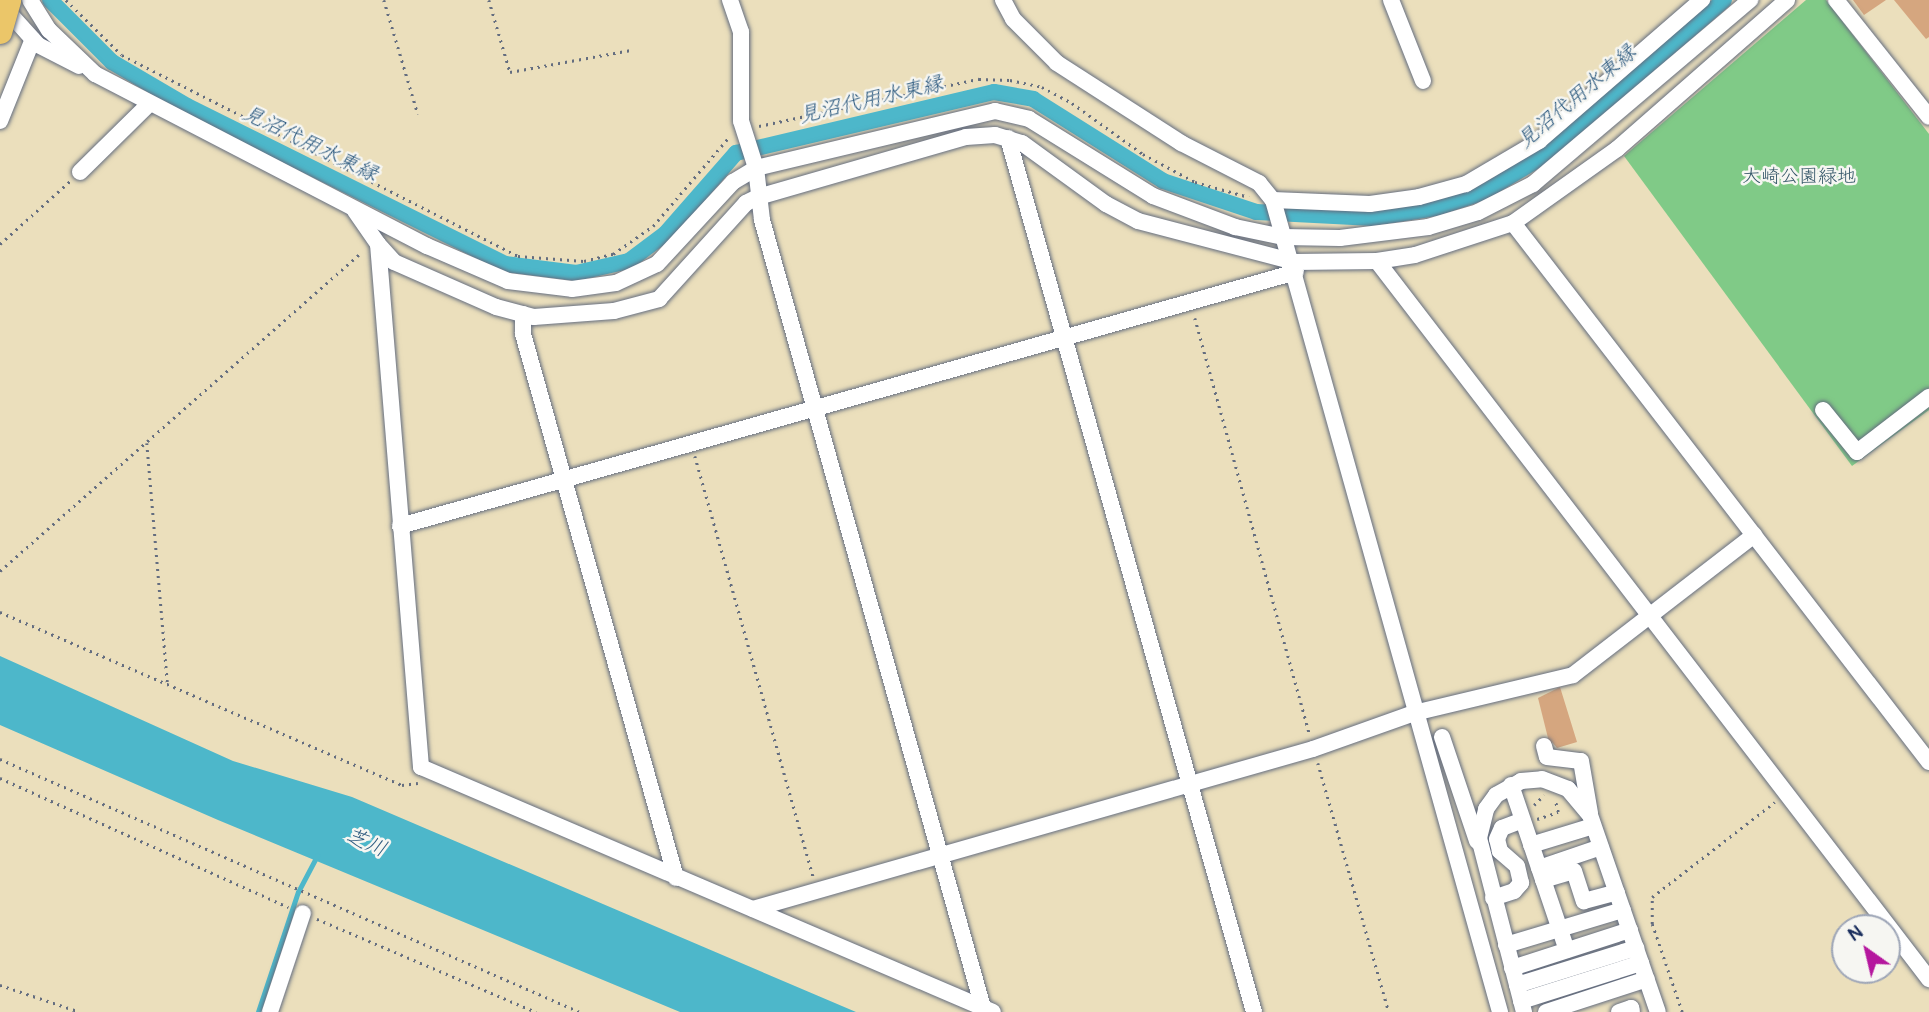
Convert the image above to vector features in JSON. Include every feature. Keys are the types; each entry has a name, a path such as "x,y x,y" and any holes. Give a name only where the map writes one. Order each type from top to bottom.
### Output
{"highway":[{"path":"0,32 9,0"}],"street":[{"path":"30,0 49,30 95,74"},
{"path":"730,0 741,32 737,136 754,164 758,197 815,407 988,1010"},
{"path":"1003,0 1013,19 1057,63 1181,143 1259,183 1273,202 1295,267 1415,713 1500,1012"},
{"path":"1013,19 1017,0"},
{"path":"1391,0 1423,81"},
{"path":"1273,202 1370,204 1419,197 1466,184 1539,141 1702,0"},
{"path":"0,3 33,39 353,209 508,281 572,289 616,283 657,264 733,182 754,164 995,111 1029,119 1153,196 1236,227 1283,234 1383,234 1478,212 1556,166 1750,0"},
{"path":"400,526 1191,302 1295,267 1377,261 1450,246 1513,223 1617,149 1787,0"},
{"path":"1836,0 1929,117"},
{"path":"0,121 33,39"},
{"path":"80,172 150,103"},
{"path":"353,209 394,262 523,314 534,317 614,311 659,299 746,203 758,197 966,136 1008,138 1138,220 1295,267"},
{"path":"1008,138 1254,1012"},
{"path":"1513,223 1929,762"},
{"path":"377,242 414,726 421,767 432,774 988,1010"},
{"path":"1377,261 1380,271 1929,979"},
{"path":"523,314 523,334 676,878"},
{"path":"1823,410 1857,452 1929,397"},
{"path":"753,909 1313,749 1415,713 1528,694 1573,675 1754,535"},
{"path":"1442,737 1481,850 1521,999 1639,955"},
{"path":"1544,746 1547,757 1581,761 1592,821 1658,1012"},
{"path":"1481,850 1480,824 1486,809 1511,785 1542,779 1556,783 1569,789 1592,821"},
{"path":"1511,785 1528,821 1531,845 1567,950"},
{"path":"1493,898 1514,891 1521,883 1517,866 1500,851 1497,839 1502,828 1528,821"},
{"path":"1541,874 1566,841 1592,821"},
{"path":"1531,845 1566,841 1601,847"},
{"path":"1541,874 1574,871 1584,901 1616,892"},
{"path":"1506,945 1623,910"},
{"path":"270,1012 303,913"},
{"path":"1512,968 1630,930"},
{"path":"1546,1012 1579,1007 1647,979"},
{"path":"1619,1012 1631,1008 1632,1012"}],"path":[{"path":"66,0 122,55 518,256 584,261 613,254 653,226 737,136"},
{"path":"384,0 418,114"},
{"path":"489,0 510,72 527,73 631,50"},
{"path":"0,244 80,172"},
{"path":"0,571 377,242"},
{"path":"1191,302 1313,749 1390,1012"},
{"path":"147,443 168,686"},
{"path":"691,443 818,890"},
{"path":"0,612 402,785 414,785 432,774"},
{"path":"0,759 580,1012"},
{"path":"0,778 286,906"},
{"path":"1682,1012 1652,924 1652,897 1786,794"},
{"path":"1546,795 1554,798 1558,812 1528,821 1535,802 1546,795"},
{"path":"303,913 536,1012"},
{"path":"0,985 80,1012"}],"green space":[{"name":"大崎公園緑地","path":"1806,0 1826,0 1929,134 1929,410 1852,466 1624,156"}],"water":[{"name":"芝川","path":"0,656 233,761 352,797 856,1012 680,1012 218,820 0,725"}],"building":[{"path":"1853,0 1886,0 1864,15"},
{"path":"1894,0 1929,0 1929,37 1926,39"},
{"path":"1560,687 1577,742 1557,748 1552,742 1551,750 1538,698"}],"waterway":[{"name":"見沼代用水東縁","path":"50,0 112,62 187,106 505,264 576,273 629,261 665,234 736,153 994,92 1033,99 1163,181 1256,212 1373,218 1437,208 1484,192 1544,156 1724,0"},
{"path":"258,1012 298,892 317,856"}]}
